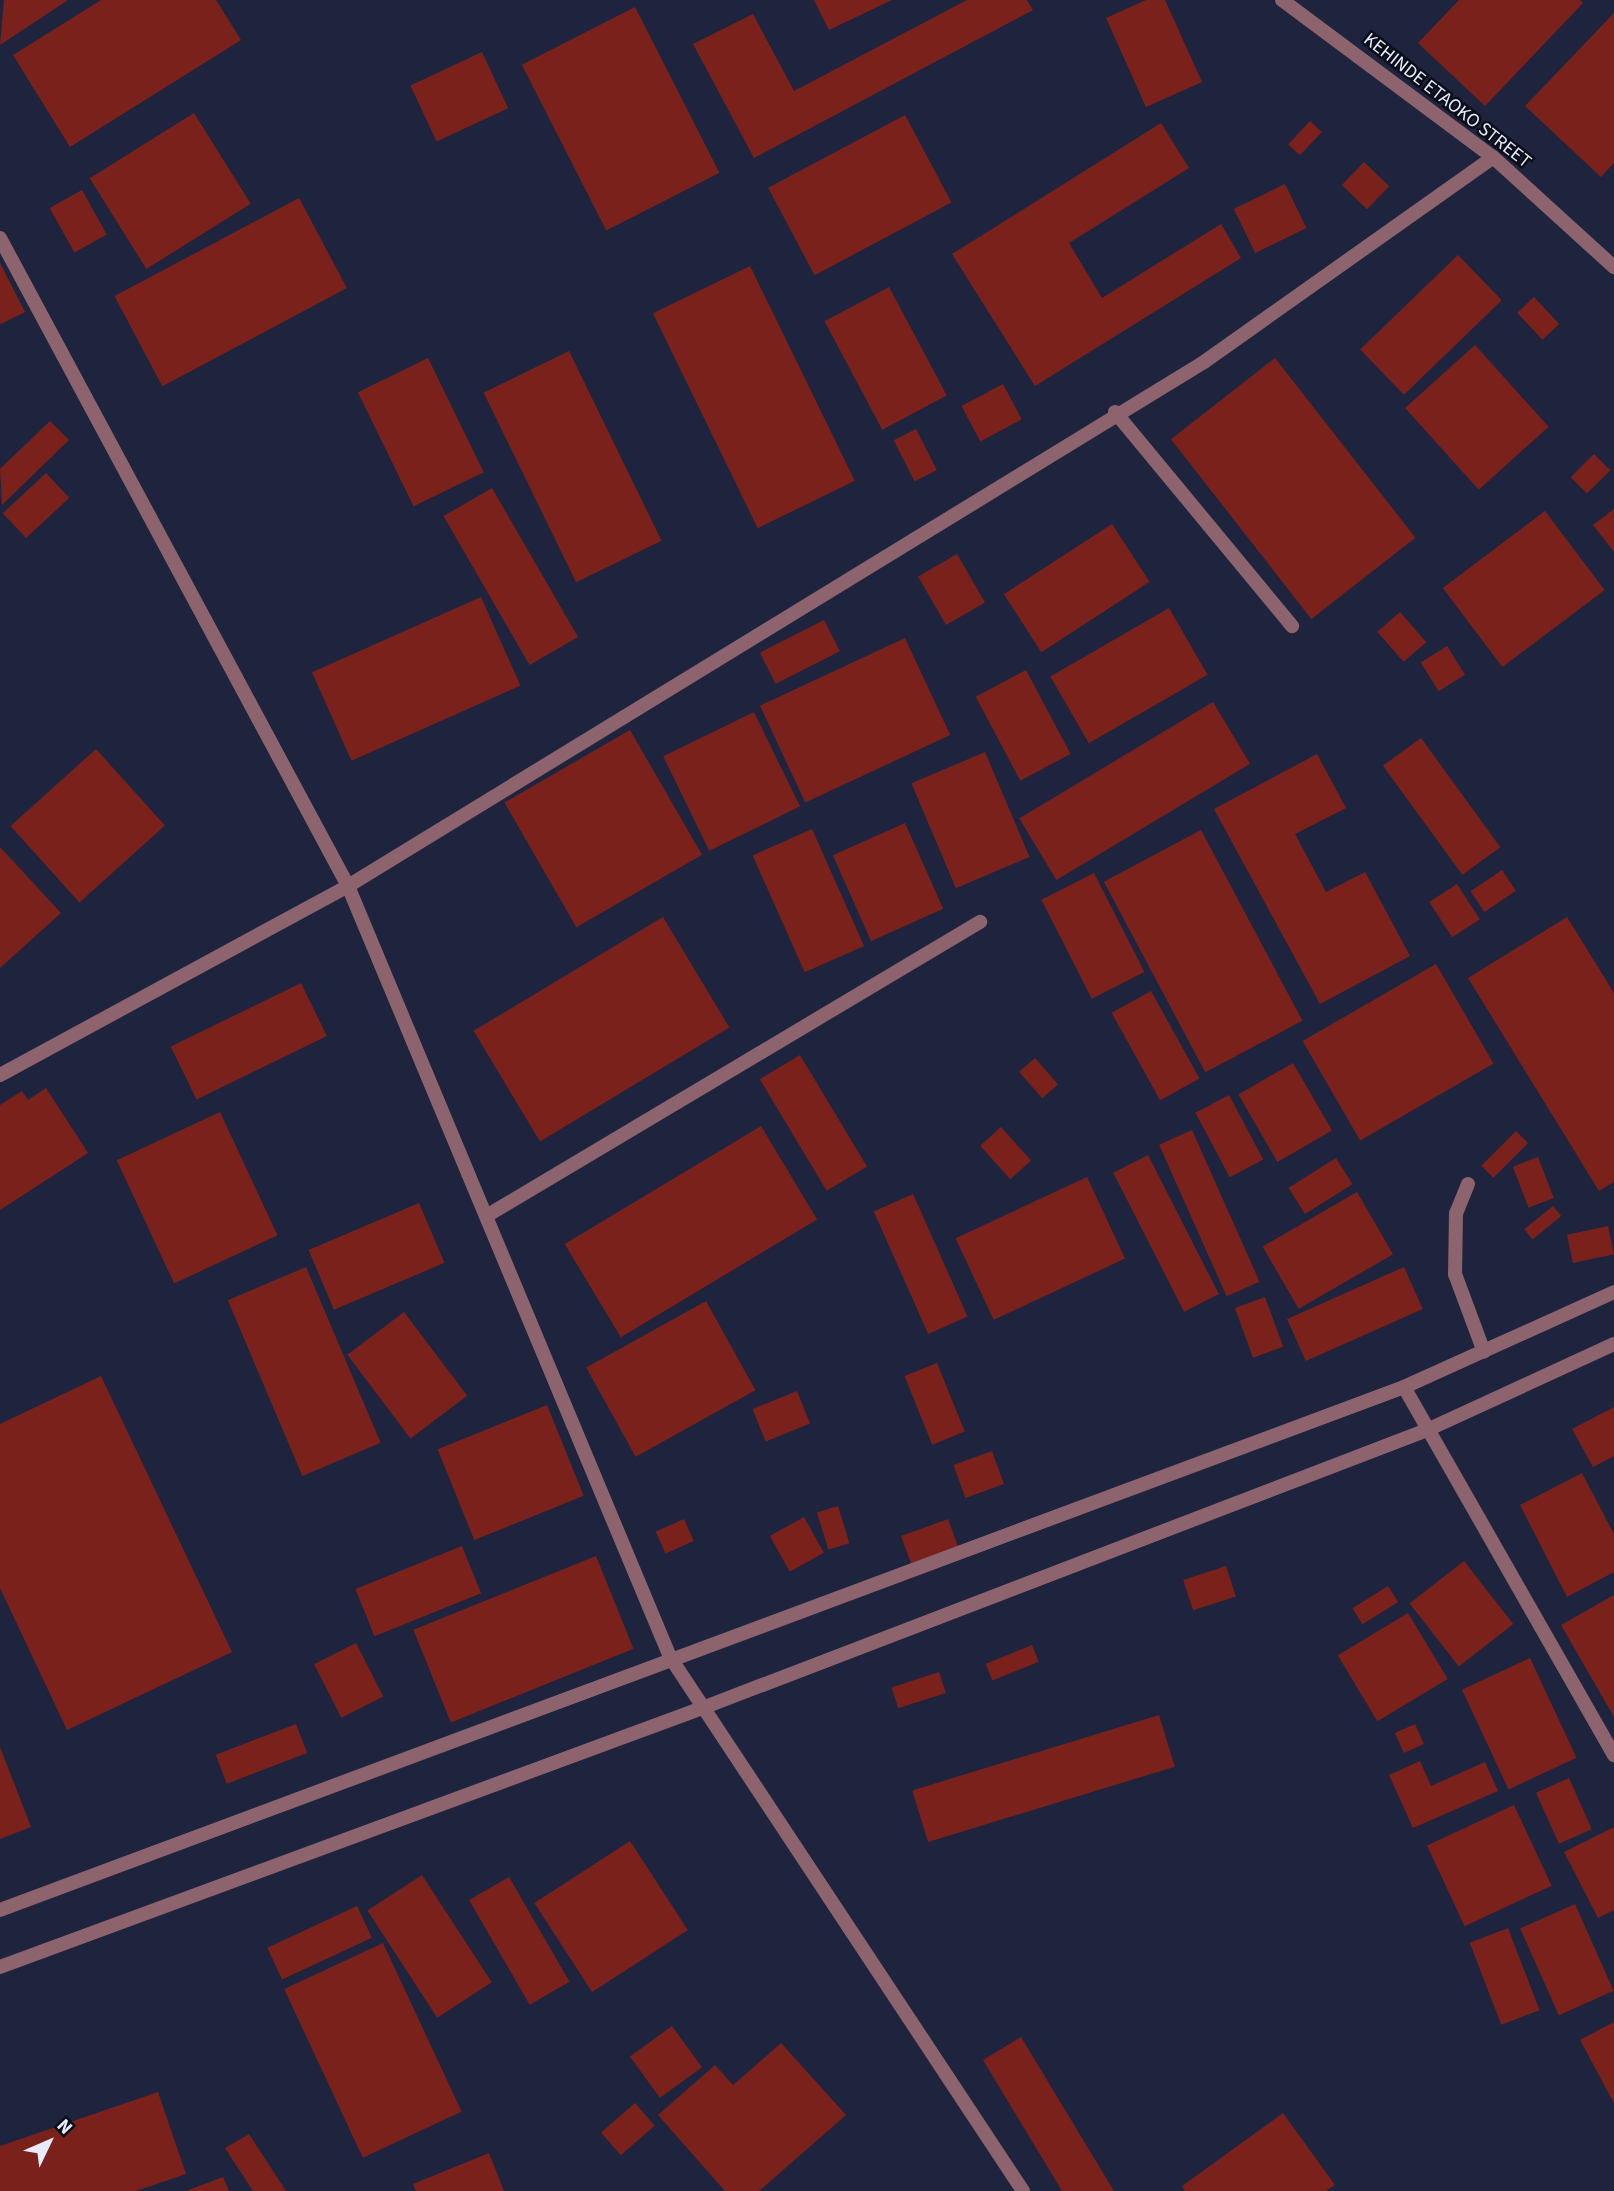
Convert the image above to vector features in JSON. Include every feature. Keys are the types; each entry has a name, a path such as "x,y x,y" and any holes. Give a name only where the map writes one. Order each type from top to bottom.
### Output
{"street":[{"name":"KEHINDE ETAOKO STREET","path":"1282,0 1493,157 1614,267"},
{"path":"0,1074 348,886 1115,412 1205,362 1493,157"},
{"path":"0,238 348,886 488,1215 670,1657 705,1706 1023,2191"},
{"path":"1115,412 1292,626"},
{"path":"488,1215 980,922"},
{"path":"1468,1184 1456,1213 1455,1274 1484,1352"},
{"path":"0,1910 670,1657 1404,1387 1614,1292"},
{"path":"0,1967 705,1706 1427,1430 1614,1344"},
{"path":"1404,1387 1614,1755"}],"building":[{"path":"4,0 68,0 0,45"},
{"path":"101,0 216,0 241,40 70,147 13,55"},
{"path":"814,0 892,0 829,30"},
{"path":"967,0 1027,0 1033,10 754,158 693,44 753,14 794,91"},
{"path":"1146,0 1165,0 1202,82 1146,107 1106,18"},
{"path":"1459,0 1580,0 1583,3 1485,106 1418,43"},
{"path":"635,7 719,173 606,230 522,65"},
{"path":"1614,13 1614,163 1601,177 1525,106"},
{"path":"482,52 508,108 437,142 410,85"},
{"path":"194,113 251,204 146,269 90,178"},
{"path":"905,115 951,202 815,275 768,188"},
{"path":"1310,121 1322,132 1300,155 1288,144"},
{"path":"1161,123 1189,168 1069,243 1102,298 1221,224 1241,258 1035,386 952,254"},
{"path":"1364,162 1389,186 1367,209 1342,185"},
{"path":"1285,184 1306,228 1255,253 1234,209"},
{"path":"82,190 107,235 74,253 50,208"},
{"path":"299,198 347,288 162,386 114,296"},
{"path":"1458,255 1502,300 1404,395 1360,349"},
{"path":"0,263 25,312 1,324 0,322"},
{"path":"750,266 855,481 758,528 653,313"},
{"path":"889,287 947,396 882,430 825,321"},
{"path":"1534,297 1559,324 1542,340 1517,313"},
{"path":"1475,345 1549,427 1479,490 1405,408"},
{"path":"569,351 661,541 576,582 484,393"},
{"path":"428,358 484,472 414,506 358,392"},
{"path":"1275,358 1415,538 1311,619 1171,439"},
{"path":"1003,384 1022,419 980,441 962,406"},
{"path":"50,421 69,440 2,505 0,469"},
{"path":"916,429 937,470 915,481 894,440"},
{"path":"1594,454 1610,470 1587,494 1571,477"},
{"path":"46,473 69,498 26,538 3,513"},
{"path":"492,488 578,637 530,665 444,516"},
{"path":"1614,509 1614,552 1593,525"},
{"path":"1545,511 1605,590 1502,667 1443,588"},
{"path":"1112,524 1150,582 1041,652 1004,594"},
{"path":"957,554 985,602 946,625 918,576"},
{"path":"481,597 520,686 351,761 312,672"},
{"path":"1169,608 1208,675 1089,743 1050,676"},
{"path":"1400,612 1426,642 1404,662 1377,632"},
{"path":"824,620 840,651 776,684 760,653"},
{"path":"905,638 950,735 805,803 760,706"},
{"path":"1447,646 1465,675 1439,691 1421,662"},
{"path":"1026,670 1071,754 1020,781 976,697"},
{"path":"1213,702 1250,764 1056,880 1019,818"},
{"path":"754,712 800,806 709,851 663,756"},
{"path":"630,730 702,855 576,927 504,802"},
{"path":"1421,738 1500,847 1462,875 1383,766"},
{"path":"96,749 165,826 79,902 11,826"},
{"path":"985,752 1030,857 956,888 911,783"},
{"path":"1317,754 1346,808 1295,834 1326,892 1365,872 1410,956 1320,1004 1214,809"},
{"path":"905,823 943,909 871,941 833,855"},
{"path":"812,829 864,946 805,972 753,855"},
{"path":"1201,830 1302,1021 1205,1072 1104,882"},
{"path":"0,847 61,913 0,968"},
{"path":"1502,870 1516,891 1484,912 1470,891"},
{"path":"1094,873 1144,972 1092,999 1041,900"},
{"path":"1457,884 1480,919 1452,937 1429,902"},
{"path":"663,917 729,1028 540,1141 474,1031"},
{"path":"1567,917 1614,993 1614,1182 1599,1191 1468,978"},
{"path":"1436,964 1494,1064 1360,1141 1303,1041"},
{"path":"301,983 327,1036 197,1100 171,1047"},
{"path":"1151,991 1199,1078 1160,1100 1112,1013"},
{"path":"800,1055 867,1166 827,1191 760,1079"},
{"path":"1035,1058 1058,1084 1042,1098 1019,1072"},
{"path":"1293,1063 1332,1131 1277,1162 1238,1094"},
{"path":"46,1088 88,1153 0,1210 0,1105 22,1091 28,1100"},
{"path":"1229,1095 1263,1159 1230,1177 1195,1113"},
{"path":"220,1112 277,1235 174,1283 117,1160"},
{"path":"761,1126 817,1219 621,1337 565,1244"},
{"path":"1001,1127 1031,1160 1010,1179 980,1146"},
{"path":"1192,1130 1260,1282 1227,1296 1159,1145"},
{"path":"1516,1131 1528,1143 1493,1178 1481,1166"},
{"path":"1148,1155 1219,1294 1184,1312 1113,1173"},
{"path":"1538,1157 1554,1198 1529,1208 1513,1167"},
{"path":"1336,1158 1352,1184 1305,1214 1289,1188"},
{"path":"1087,1177 1125,1259 994,1320 956,1238"},
{"path":"1357,1192 1393,1254 1299,1309 1263,1246"},
{"path":"913,1194 968,1316 928,1334 874,1211"},
{"path":"419,1203 444,1263 334,1310 309,1250"},
{"path":"1553,1206 1561,1216 1532,1239 1524,1229"},
{"path":"1608,1226 1614,1254 1573,1263 1567,1235"},
{"path":"306,1267 381,1443 302,1476 228,1300"},
{"path":"1404,1267 1423,1309 1306,1361 1287,1319"},
{"path":"1265,1297 1283,1347 1253,1358 1235,1308"},
{"path":"706,1301 755,1390 636,1457 586,1367"},
{"path":"404,1312 467,1396 410,1439 347,1355"},
{"path":"937,1363 965,1432 932,1445 905,1376"},
{"path":"101,1376 232,1652 67,1730 0,1588 0,1424"},
{"path":"797,1391 810,1423 766,1441 752,1409"},
{"path":"547,1405 584,1496 474,1540 438,1449"},
{"path":"1614,1407 1614,1456 1593,1467 1572,1429"},
{"path":"992,1451 1004,1484 965,1498 953,1465"},
{"path":"1582,1473 1614,1534 1614,1572 1567,1597 1520,1505"},
{"path":"838,1506 849,1543 828,1550 817,1512"},
{"path":"804,1517 824,1553 790,1572 770,1536"},
{"path":"684,1519 694,1541 665,1554 656,1532"},
{"path":"948,1519 958,1546 911,1563 901,1536"},
{"path":"462,1546 481,1593 374,1636 355,1589"},
{"path":"596,1556 633,1649 451,1723 413,1630"},
{"path":"1464,1561 1513,1624 1459,1667 1410,1603"},
{"path":"1226,1566 1236,1596 1193,1610 1183,1580"},
{"path":"1388,1586 1398,1602 1362,1624 1352,1608"},
{"path":"1614,1595 1614,1717 1561,1625"},
{"path":"1408,1613 1448,1679 1377,1721 1338,1655"},
{"path":"356,1643 383,1696 341,1718 314,1664"},
{"path":"1032,1645 1039,1662 992,1680 986,1664"},
{"path":"1530,1658 1576,1758 1509,1789 1462,1690"},
{"path":"939,1672 946,1693 898,1708 891,1687"},
{"path":"1159,1715 1175,1767 928,1842 912,1790"},
{"path":"296,1724 307,1753 227,1784 216,1755"},
{"path":"1415,1724 1424,1744 1404,1753 1395,1733"},
{"path":"0,1747 31,1827 0,1839"},
{"path":"1420,1761 1431,1786 1485,1762 1498,1791 1413,1828 1389,1775"},
{"path":"1569,1778 1592,1829 1559,1844 1536,1793"},
{"path":"1514,1805 1552,1886 1465,1926 1427,1846"},
{"path":"1614,1827 1614,1910 1598,1918 1564,1852"},
{"path":"630,1841 688,1930 592,1992 534,1903"},
{"path":"422,1875 492,1982 437,2018 367,1910"},
{"path":"509,1877 570,1982 530,2005 469,1900"},
{"path":"1575,1904 1614,1991 1559,2015 1520,1928"},
{"path":"357,1906 372,1938 282,1980 267,1948"},
{"path":"1508,1928 1540,2010 1501,2025 1470,1943"},
{"path":"383,1943 462,2112 363,2158 284,1989"},
{"path":"1614,2022 1614,2103 1580,2040"},
{"path":"672,2026 702,2067 660,2098 630,2057"},
{"path":"1021,2037 1114,2191 1062,2191 983,2060"},
{"path":"781,2043 846,2115 759,2191 725,2191 658,2115 715,2065 733,2085"},
{"path":"158,2092 186,2174 136,2191 0,2191 0,2146"},
{"path":"635,2103 655,2126 621,2155 601,2133"},
{"path":"1283,2113 1335,2185 1326,2191 1185,2191 1182,2186"},
{"path":"249,2134 286,2191 253,2191 225,2148"},
{"path":"489,2153 504,2191 416,2191 413,2184"},
{"path":"223,2177 229,2191 186,2191"}]}
